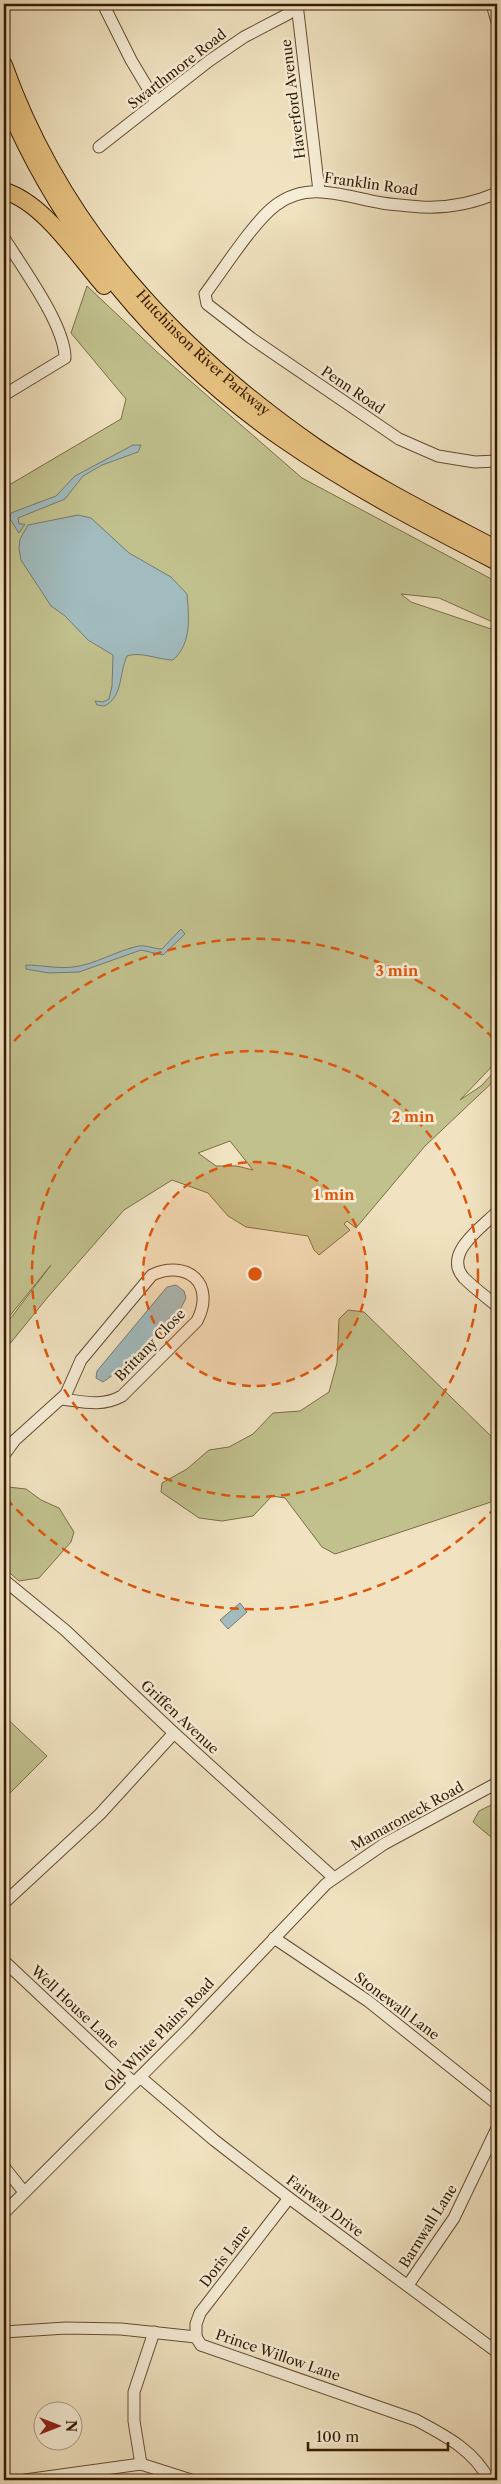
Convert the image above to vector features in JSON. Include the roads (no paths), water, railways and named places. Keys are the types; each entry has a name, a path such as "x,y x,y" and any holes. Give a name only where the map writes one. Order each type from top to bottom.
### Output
{"highway":[{"name":"Hutchinson River Parkway","path":"4,64 26,120 56,180 94,238 135,290 159,316 234,386 317,447 390,492 497,548"},
{"name":"Hutchinson River Parkway","path":"4,97 29,153 64,215 104,270 174,347 265,426 307,455 372,495 497,562"},
{"path":"4,191 16,195 39,211 132,316 207,383 265,426"}],"street":[{"path":"103,4 131,60 156,102"},
{"path":"492,4 497,22"},
{"name":"Swarthmore Road","path":"99,147 230,46 288,14 298,5"},
{"name":"Haverford Avenue","path":"298,5 319,191"},
{"name":"Franklin Road","path":"207,304 205,294 256,226 275,205 302,192 319,191 382,203 424,207 464,204 497,194"},
{"path":"4,238 45,304 61,338 65,358 4,395"},
{"name":"Penn Road","path":"207,304 251,338 398,439 438,456 475,462 497,461"},
{"path":"497,1212 464,1244 458,1260 459,1270 463,1277 497,1306"},
{"name":"Brittany Close","path":"4,1454 15,1440 62,1399 81,1360 152,1275 164,1270 177,1268 188,1273 198,1281 203,1294 204,1308 197,1321 122,1396 109,1403 100,1404 62,1399"},
{"name":"Griffen Avenue","path":"4,1580 65,1630 174,1733 334,1878"},
{"path":"4,1904 100,1814 174,1733"},
{"name":"Mamaroneck Road","path":"334,1878 384,1844 497,1784"},
{"name":"Old White Plains Road","path":"4,2213 133,2079 334,1878"},
{"name":"Stonewall Lane","path":"274,1938 368,2001 497,2104"},
{"name":"Well House Lane","path":"4,1961 133,2079"},
{"name":"Fairway Drive","path":"133,2079 289,2198 497,2352"},
{"name":"Barnwall Lane","path":"408,2285 454,2218 497,2128"},
{"path":"4,2167 24,2192"},
{"name":"Doris Lane","path":"196,2337 196,2324 200,2313 289,2198"},
{"name":"Prince Willow Lane","path":"4,2332 66,2328 121,2328 196,2337 201,2345 416,2420 446,2436 468,2452 482,2468 488,2480"},
{"path":"141,2464 134,2421 134,2392 154,2332"},
{"path":"25,2480 141,2464 191,2480"}],"water":[{"path":"133,445 141,445 138,452 102,465 83,476 65,499 18,518 19,524 25,524 19,533 10,519 11,513 56,496 75,476"},
{"path":"78,515 91,518 129,553 171,577 187,594 188,629 179,653 173,660 144,655 127,656 118,691 110,702 104,706 97,705 95,701 103,702 109,699 112,686 113,655 88,640 65,616 51,606 21,560 19,549 20,539 28,525"},
{"path":"181,929 185,934 163,955 141,950 79,972 49,973 26,969 26,965 61,968 81,966 139,946 162,949"},
{"path":"176,1285 184,1291 186,1298 178,1314 124,1367 103,1382 96,1378 97,1371 167,1287"},
{"path":"240,1603 247,1612 228,1629 220,1620"}]}
